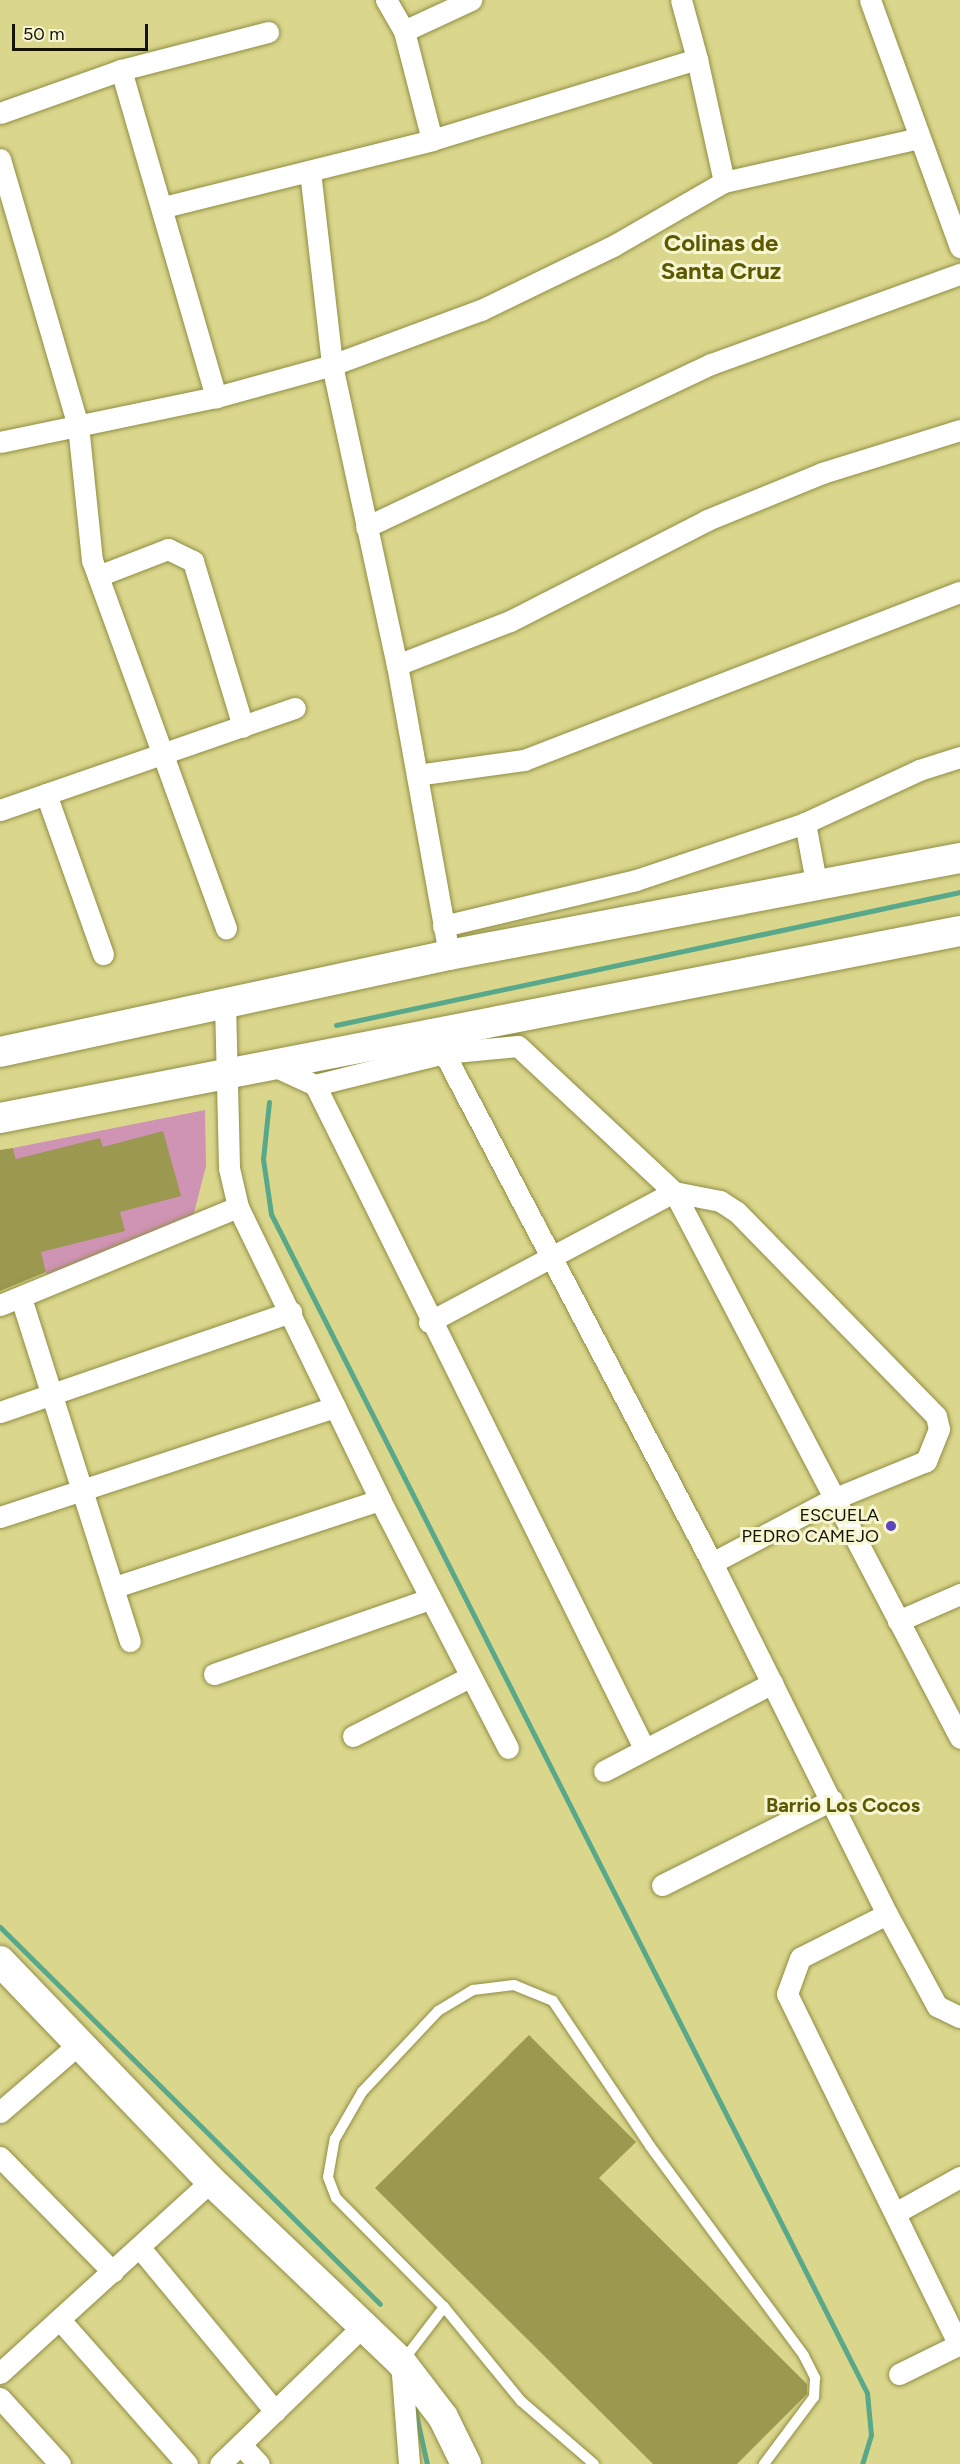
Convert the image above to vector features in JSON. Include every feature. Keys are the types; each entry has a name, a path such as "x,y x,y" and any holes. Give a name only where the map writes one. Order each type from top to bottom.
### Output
{"main road":[{"path":"0,1052 449,955 818,887 960,858"},
{"path":"0,1118 276,1067 960,931"},
{"path":"0,1960 81,2042 211,2181 401,2362 443,2417 466,2464"}],"street":[{"path":"386,0 404,31 432,140"},
{"path":"404,31 471,0"},
{"path":"681,0 697,59 724,182"},
{"path":"870,0 960,247"},
{"path":"0,113 121,70 268,32"},
{"path":"164,207 432,140 697,59"},
{"path":"121,70 164,207 216,397"},
{"path":"0,442 216,397 332,365 481,310 613,246 724,182 919,138"},
{"path":"0,159 78,425 98,576 165,753 226,928"},
{"path":"310,171 332,365 397,665 449,955"},
{"path":"366,527 711,364 960,274"},
{"path":"397,665 510,621 707,520 822,473 960,430"},
{"path":"98,576 168,549 193,561 243,727"},
{"path":"417,775 524,760 960,592"},
{"path":"0,810 295,708"},
{"path":"443,926 636,880 804,823 919,770 960,757"},
{"path":"46,794 103,954"},
{"path":"804,823 818,887"},
{"path":"225,1002 229,1168 238,1207 429,1599 508,1748"},
{"path":"276,1067 315,1085 444,1053 504,1045 531,1053 674,1192 831,1500 960,1738"},
{"path":"444,1053 548,1258 712,1563 887,1914 937,2006 960,2017"},
{"path":"315,1085 429,1322 644,1748"},
{"path":"429,1322 674,1192 720,1201 737,1212 936,1416 938,1442 926,1461 831,1500 712,1563"},
{"path":"0,1305 238,1207"},
{"path":"21,1298 86,1491 130,1641"},
{"path":"0,1413 291,1312"},
{"path":"0,1517 86,1491 335,1407"},
{"path":"115,1587 380,1500"},
{"path":"898,1621 960,1594"},
{"path":"214,1674 429,1599"},
{"path":"353,1736 470,1677"},
{"path":"604,1771 644,1748 772,1683"},
{"path":"662,1885 832,1800"},
{"path":"887,1914 800,1958 787,1994 897,2212 959,2345 899,2374"},
{"path":"0,2112 81,2042"},
{"path":"0,2157 113,2272"},
{"path":"897,2212 960,2177"},
{"path":"0,2373 211,2181"},
{"path":"140,2248 275,2411"},
{"path":"60,2320 187,2464"},
{"path":"220,2464 363,2326"},
{"path":"401,2362 409,2464"},
{"path":"0,2398 60,2464"},
{"path":"242,2445 259,2464"}],"lane":[{"path":"594,2464 521,2401 444,2307 336,2198 328,2159 362,2092 438,2011 473,1990 514,1985 533,1989 553,2001 814,2378 806,2414 764,2464"},
{"path":"401,2362 444,2307"}],"shaded area":[{"path":"205,1110 206,1166 194,1213 180,1228 47,1276 13,1148"}],"building":[{"path":"163,1131 181,1196 120,1212 125,1231 41,1252 46,1272 0,1291 0,1150 13,1148 16,1159 100,1138 103,1147"},
{"path":"529,2035 636,2142 599,2178 807,2384 807,2394 737,2464 653,2464 375,2188"}],"waterway":[{"path":"336,1025 960,892"},
{"path":"269,1102 263,1159 271,1214 867,2393 871,2435 862,2464"},
{"path":"0,1927 380,2304"},
{"path":"413,2401 427,2464"}],"place":[{"name":"ESCUELA PEDRO CAMEJO","path":"891,1526"}],"district":[{"name":"Colinas de Santa Cruz","path":"721,257"},
{"name":"Barrio Los Cocos","path":"843,1805"}]}
